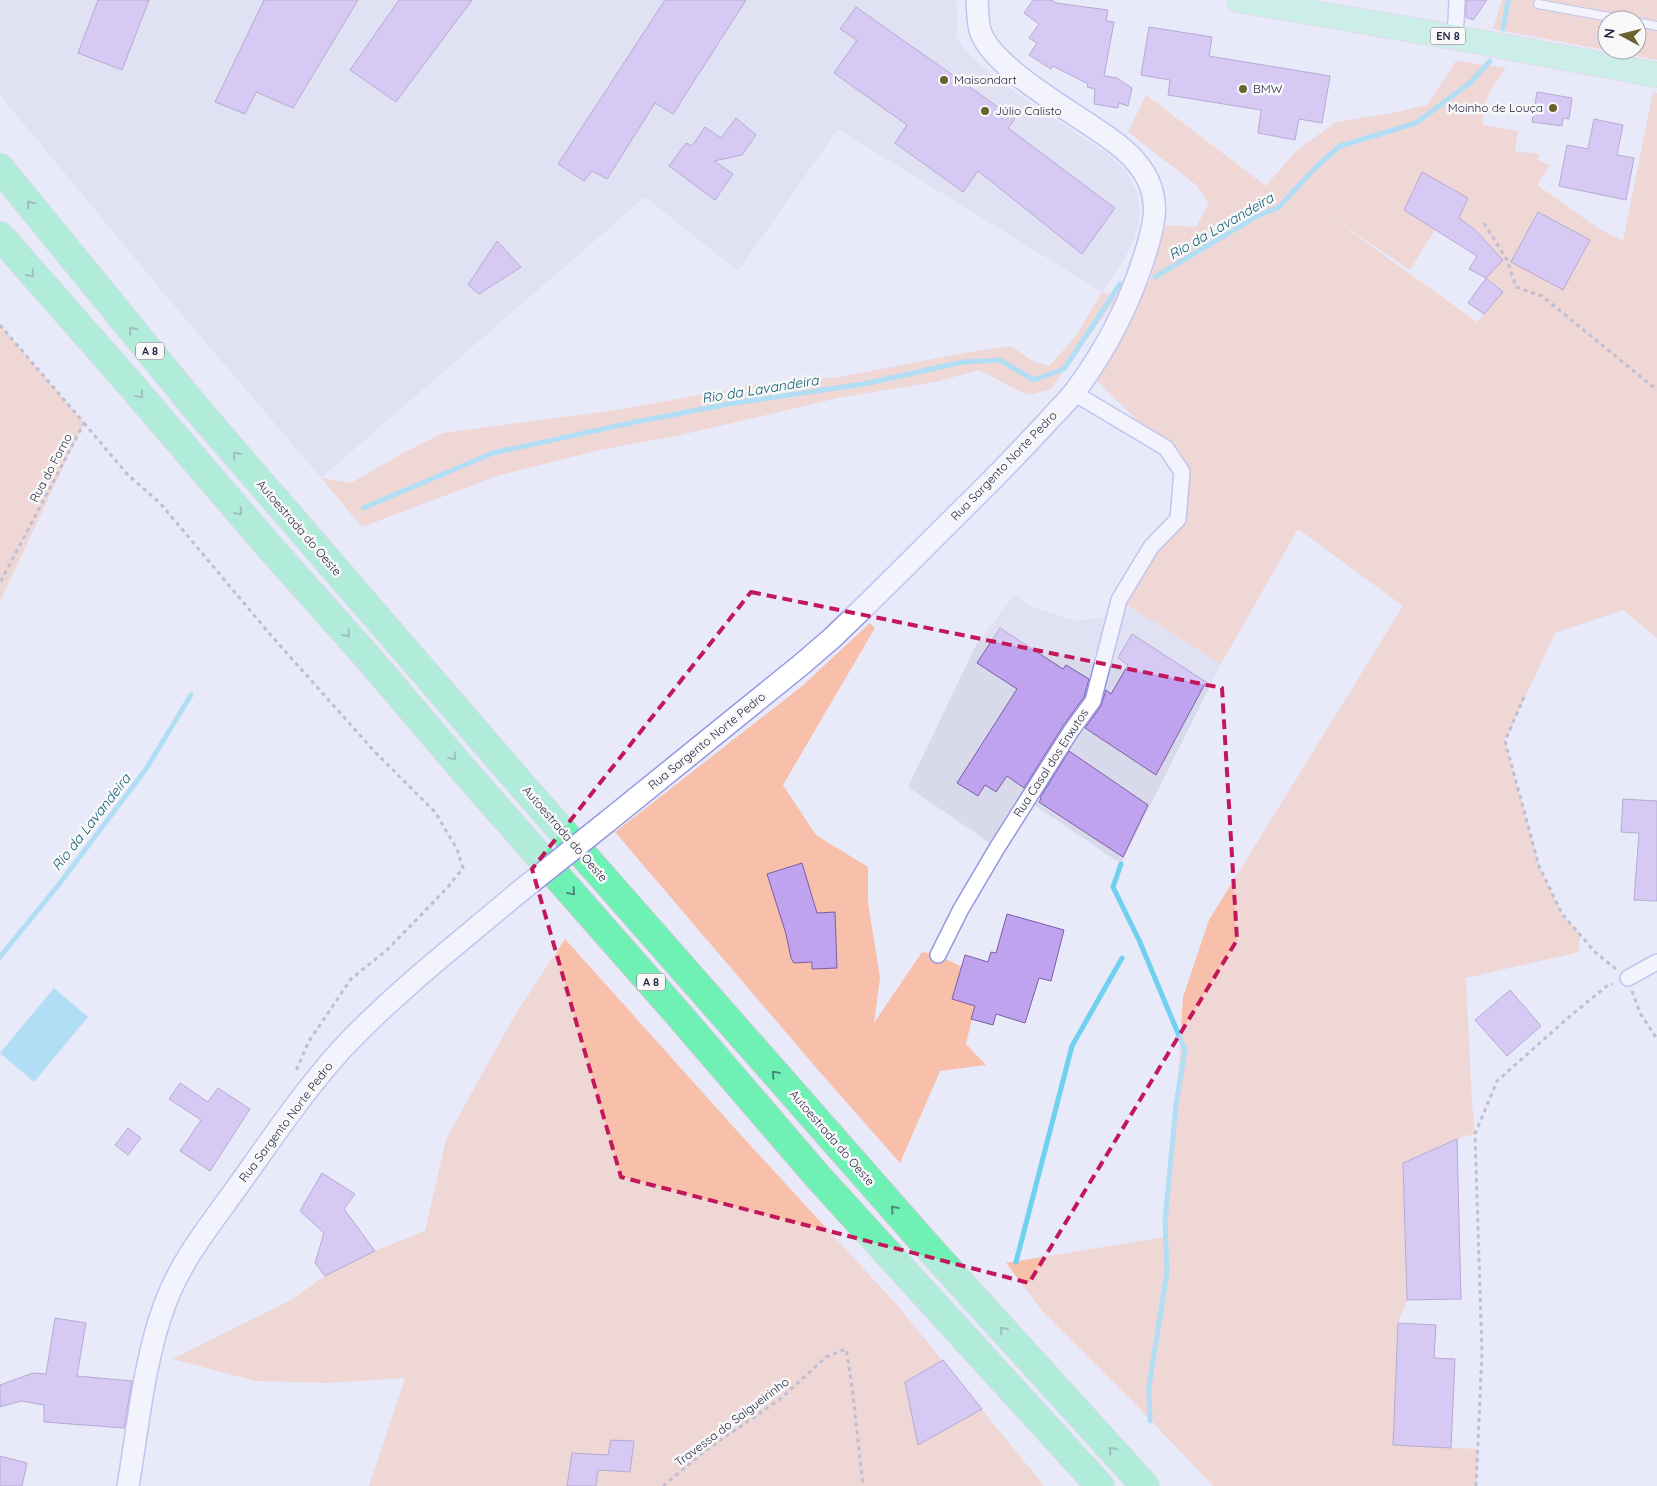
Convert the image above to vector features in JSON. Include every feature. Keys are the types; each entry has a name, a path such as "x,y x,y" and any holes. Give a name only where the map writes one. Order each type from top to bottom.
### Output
{"highway":[{"name":"Autoestrada do Oeste","path":"0,168 196,408 534,799 927,1246 1145,1486"},
{"name":"A 8","path":"0,236 819,1178 1100,1486"}],"main road":[{"name":"EN 8","path":"1239,0 1657,75"}],"street":[{"name":"Rua Sargento Norte Pedro","path":"128,1486 150,1355 165,1302 188,1257 204,1233 306,1092 340,1051 384,1008 519,892 832,639 1018,454 1074,393 1105,346 1134,287 1143,262 1154,218 1151,188 1139,167 1122,149 1032,85 997,56 981,34 978,23 977,0"},
{"path":"978,23 988,0"},
{"path":"1452,37 1456,22 1457,0"},
{"name":"Rua Casal dos Enxutos","path":"938,955 961,910 997,848 1071,731 1093,701 1119,600 1151,548 1178,519 1182,472 1166,448 1074,393"},
{"path":"1628,978 1657,962"}],"lane":[{"path":"1538,4 1597,15"}],"path":[{"path":"1484,223 1507,260 1516,287 1542,296 1657,390"},
{"name":"Rua do Forno","path":"0,325 84,423 0,583"},
{"path":"84,423 127,474 160,503 269,634 374,751 435,812 457,849 463,868 447,888 388,949 352,979 309,1041 294,1075 306,1092"},
{"path":"1524,698 1506,741 1539,866 1562,914 1596,953 1628,978 1640,1013 1657,1039"},
{"path":"1476,1486 1482,1353 1475,1134 1497,1081 1568,1017 1608,985 1628,978"},
{"name":"Travessa do Salgueirinho","path":"663,1486 706,1450 779,1400 826,1357 846,1349 863,1486"}],"highlighted area":[{"path":"751,592 1222,688 1237,940 1029,1283 621,1177 532,869"}],"shaded area":[{"path":"0,0 955,0 958,11 956,37 965,50 993,77 1111,156 1127,172 1137,193 1140,214 1135,238 1124,259 1102,292 838,129 738,271 645,197 321,478 167,297 0,95"},
{"path":"1502,0 1657,0 1657,60 1647,58 1647,10 1597,10 1597,49 1493,29"},
{"path":"1456,61 1506,68 1492,88 1486,101 1483,125 1518,131 1515,151 1539,154 1538,160 1550,165 1537,185 1598,228 1623,241 1653,92 1657,93 1657,638 1623,610 1555,633 1505,741 1539,866 1562,914 1580,934 1579,952 1466,978 1475,1134 1462,1137 1403,1163 1407,1300 1398,1323 1393,1445 1479,1449 1476,1486 1213,1486 1135,1404 1044,1313 1006,1263 1165,1237 1183,997 1209,920 1403,606 1298,529 1221,664 1119,600 1178,519 1182,472 1166,448 1096,380 1150,280 1166,225 1196,227 1209,203 1196,185 1128,132 1146,95 1266,186 1295,152 1336,122 1393,113 1427,105","holes":["1422,172 1468,198 1459,218 1475,230 1502,260 1486,278 1503,292 1477,322 1328,215 1410,270 1435,230 1404,210"]},
{"path":"1102,292 1117,298 1050,390 1027,395 979,370 935,382 838,398 681,435 599,450 497,476 362,527 321,478 351,483 443,433 616,410 755,385 840,377 1011,346 1032,361 1049,366 1076,336"},
{"path":"0,325 84,423 0,601"},
{"path":"1016,593 1025,603 1074,621 1108,617 1119,600 1221,664 1121,864 1027,800 997,848 908,787 976,645"},
{"path":"870,623 875,628 783,785 816,835 868,867 868,902 880,978 874,1023 922,952 938,955 962,967 975,1006 966,1044 986,1065 940,1071 900,1163 615,832 801,687"},
{"path":"565,939 739,1133 898,1306 1044,1486 369,1486 405,1378 328,1383 256,1381 172,1359 291,1300 325,1276 375,1251 425,1231 446,1139 515,1015"}],"water":[{"path":"54,988 88,1017 34,1082 0,1053"}],"building":[{"path":"98,0 149,0 122,70 78,53"},
{"path":"264,0 358,0 293,108 256,92 245,114 215,102"},
{"path":"399,0 472,0 396,102 350,70"},
{"path":"665,0 746,0 673,114 655,103 607,179 592,171 584,181 558,164"},
{"path":"1033,0 1052,0 1056,3 1108,10 1106,21 1114,22 1104,76 1117,78 1132,88 1128,106 1119,103 1118,108 1094,104 1095,89 1087,87 1088,84 1053,66 1051,69 1029,55 1037,43 1029,38 1039,24 1024,13"},
{"path":"1466,0 1487,0 1473,20 1466,17"},
{"path":"856,7 1015,119 1008,128 1115,208 1082,254 978,171 963,192 895,143 907,125 834,73 857,40 840,29"},
{"path":"1149,27 1212,37 1209,56 1330,76 1322,123 1299,119 1295,140 1258,133 1261,110 1168,95 1170,80 1141,75"},
{"name":"Moinho de Louça","path":"1537,92 1572,98 1569,119 1563,118 1562,126 1532,122"},
{"path":"736,118 756,135 742,155 714,161 733,174 715,200 669,166 686,143 692,146 705,127 721,138"},
{"path":"1594,119 1623,125 1617,155 1634,158 1626,200 1559,186 1567,145 1588,149"},
{"path":"1422,172 1468,198 1459,218 1475,230 1503,260 1486,278 1469,269 1477,256 1404,210"},
{"path":"1538,212 1590,240 1563,290 1511,262"},
{"path":"497,241 521,267 479,294 468,285"},
{"path":"1486,278 1503,292 1484,314 1468,303"},
{"path":"1000,628 1063,669 1066,665 1089,679 1084,697 1063,726 1024,788 1007,776 996,792 985,785 978,796 957,783 1017,689 977,663"},
{"path":"1132,634 1206,682 1156,775 1085,728 1101,706 1106,690 1111,694 1128,665 1118,658"},
{"path":"1069,751 1148,805 1123,857 1039,802"},
{"path":"1623,799 1657,801 1657,901 1634,900 1639,833 1621,832"},
{"path":"802,863 817,913 835,912 837,968 812,969 812,962 794,963 791,958 786,934 767,874"},
{"path":"1007,914 1064,930 1051,981 1039,978 1025,1023 996,1014 993,1025 971,1019 975,1006 952,999 965,955 988,962 991,952 996,953"},
{"path":"1510,990 1541,1026 1507,1056 1475,1020"},
{"path":"180,1083 208,1102 218,1088 250,1109 210,1171 180,1151 201,1120 169,1099"},
{"path":"128,1128 141,1138 128,1155 115,1145"},
{"path":"1457,1139 1461,1299 1407,1300 1403,1163"},
{"path":"322,1173 355,1194 344,1209 375,1251 325,1276 315,1263 324,1233 300,1211"},
{"path":"55,1318 86,1323 77,1376 132,1381 124,1428 44,1422 44,1405 21,1401 0,1407 0,1385 33,1373 46,1374"},
{"path":"1398,1323 1436,1325 1434,1358 1455,1359 1451,1448 1393,1445"},
{"path":"943,1360 982,1409 918,1445 905,1382"},
{"path":"611,1440 634,1441 630,1472 598,1470 596,1486 567,1486 572,1453 608,1455"},
{"path":"0,1456 27,1463 22,1486 0,1486"}],"waterway":[{"name":"Rio da Lavandeira","path":"1503,29 1508,0"},
{"name":"Rio da Lavandeira","path":"1155,277 1257,216 1279,207 1317,166 1340,146 1416,123 1471,82 1490,61"},
{"name":"Rio da Lavandeira","path":"363,508 493,453 635,422 734,403 864,384 963,362 1000,360 1034,380 1064,369 1120,284"},
{"name":"Rio da Lavandeira","path":"0,957 60,883 146,769 191,695"},
{"path":"1121,864 1113,887 1139,940 1185,1050 1176,1104 1165,1222 1167,1272 1149,1386 1150,1421"},
{"path":"1016,1262 1072,1046 1122,958"}],"place":[{"name":"Maisondart","path":"944,80"},
{"name":"BMW","path":"1243,89"},
{"name":"Moinho de Louça","path":"1553,108"},
{"name":"Júlio Calisto","path":"985,111"}]}
